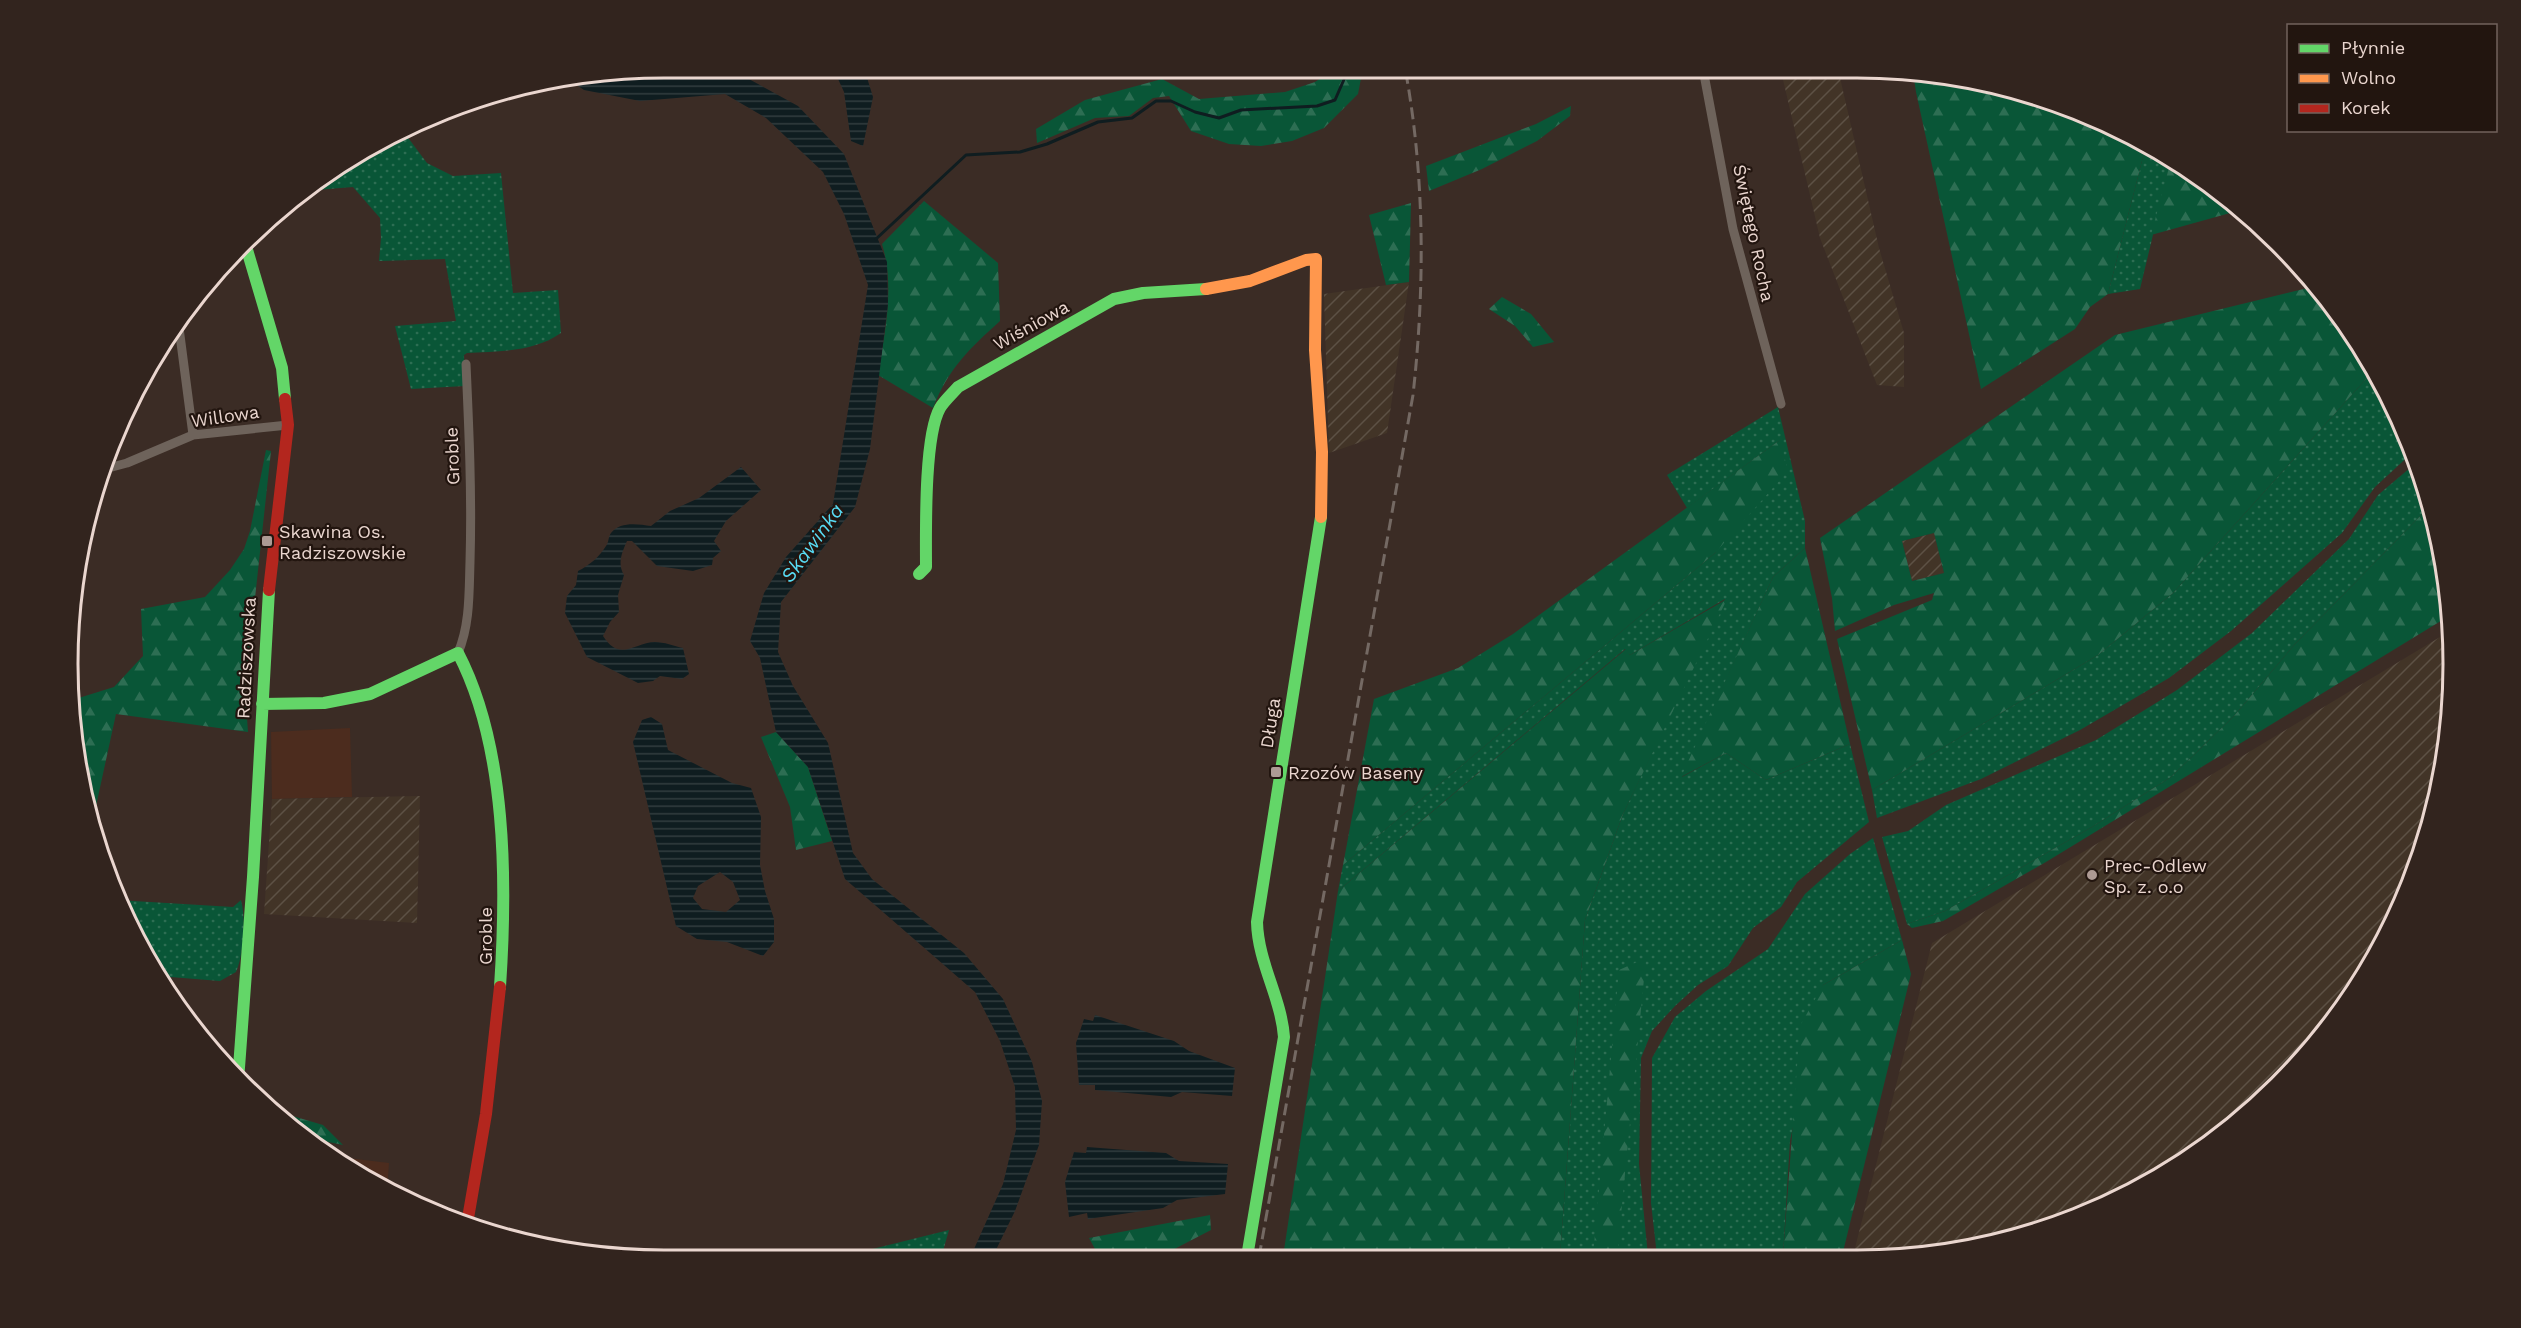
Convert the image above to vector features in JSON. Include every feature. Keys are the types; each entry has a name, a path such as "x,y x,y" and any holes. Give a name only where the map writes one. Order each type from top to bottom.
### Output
{"street":[{"name":"Świętego Rocha","path":"1705,78 1733,229 1781,404"},
{"name":"Radziszowska","path":"239,1067 252,897 268,588 280,506 288,425 282,368 248,252"},
{"name":"Wiśniowa","path":"919,574 926,567 926,505 936,415 945,399 958,387 1114,300 1132,293 1221,288 1253,282 1306,260 1316,259"},
{"name":"Długa","path":"1248,1250 1284,1037 1279,1005 1260,958 1256,935 1257,922 1299,650 1321,528 1322,452 1315,350 1316,259"},
{"path":"180,334 193,435"},
{"name":"Groble","path":"466,364 471,513 468,614 464,639 458,653 467,669 486,725 500,824 504,917 503,973 487,1111 468,1216"},
{"name":"Willowa","path":"113,467 127,464 193,435 288,425"},
{"path":"262,704 324,703 370,694 458,653"}],"shaded area":[{"path":"1783,78 1840,78 1879,248 1904,333 1904,387 1877,385 1820,238"},
{"path":"1409,282 1387,433 1329,453 1324,294"},
{"path":"1934,533 1944,573 1912,581 1902,541"},
{"path":"2442,636 2442,702 2438,740 2432,778 2412,852 2383,923 2364,957 2322,1021 2298,1050 2243,1105 2214,1129 2183,1151 2116,1190 2045,1219 1971,1239 1895,1249 1855,1250 1932,943"},
{"path":"350,728 352,797 272,799 271,732"},
{"path":"420,796 417,923 264,914 272,799"},
{"path":"350,1158 389,1163 388,1180"}],"green space":[{"path":"1321,78 1361,78 1358,94 1324,128 1292,141 1261,146 1229,144 1191,131 1169,96 1153,98 1129,116 1095,118 1037,143 1036,129 1085,100 1162,79 1199,99 1285,92"},
{"path":"1914,81 1971,89 2009,98 2081,123 2116,138 2144,154 2108,294 2090,307 2075,329 1981,389"},
{"path":"1571,106 1570,116 1537,141 1482,169 1429,191 1426,166 1536,124"},
{"path":"407,137 427,163 453,176 501,173 513,293 558,290 561,333 540,344 528,347 467,353 464,355 465,386 411,389 395,326 456,321 445,259 379,261 380,218 353,187 320,190"},
{"path":"2144,154 2169,168 2140,289 2108,294"},
{"path":"2169,168 2231,213 2151,235"},
{"path":"924,201 998,263 1000,321 960,360 945,382 933,408 878,375 888,309 888,276 882,244"},
{"path":"1411,203 1409,282 1386,285 1369,215"},
{"path":"2307,288 2344,338 2368,377 2173,593 2098,655 1872,790 1837,639 1932,600 1934,593 1894,605 1835,631 1832,598 1820,538 2115,335","holes":["1934,533 1944,573 1912,581 1902,541"]},
{"path":"1502,297 1531,314 1554,342 1533,347 1515,326 1489,309"},
{"path":"2368,377 2383,405 2405,459 2375,487 2342,533 2231,631 2169,678 2080,730 1981,779 1877,818 1872,790 2098,655 2173,593"},
{"path":"1778,407 1805,521 1805,548 1773,577 1682,777 1726,753 1766,780 1850,744 1869,822 1797,882 1781,907 1753,928 1728,966 1698,985 1652,1031 1641,1058 1639,1164 1647,1250 1560,1250 1585,920 1623,814 1725,599 1630,655 1625,649 1338,891 1343,865 1715,553 1780,440 1687,508 1667,475"},
{"path":"1780,440 1788,471 1715,553 1343,865 1374,699 1458,668 1513,634"},
{"path":"266,450 271,451 245,690 248,732 116,714 96,807 83,740 79,698 114,687 143,656 141,609 205,597 230,570 244,549 250,531"},
{"path":"2409,469 2423,513 2295,644 2234,716 2171,777 2092,827 1945,911 1907,924 1882,837 1908,831 1946,805 2096,740 2177,690 2252,633 2349,539 2378,495"},
{"path":"2423,513 2432,550 2441,621 2046,862 1943,921 1912,928 1907,924 1945,911 2092,827 2171,777 2234,716 2295,644"},
{"path":"1805,548 1850,744 1766,780 1726,753 1681,777 1773,577"},
{"path":"1727,599 1623,814 1585,920 1560,1250 1284,1250 1338,891 1626,649 1630,655"},
{"path":"776,732 808,767 832,841 796,850 790,807 761,737"},
{"path":"1873,838 1902,940 1823,985 1790,1141 1783,1250 1656,1250 1651,1203 1652,1058 1675,1017 1706,991 1768,949 1805,894 1850,854"},
{"path":"241,900 243,936 239,964 236,972 220,981 169,977 138,923 128,901 233,907"},
{"path":"1902,940 1911,974 1843,1250 1783,1250 1800,1026 1823,985"},
{"path":"1646,958 1618,1250 1594,1250 1619,970"},
{"path":"291,1115 323,1125 343,1145 324,1141"},
{"path":"1210,1215 1211,1230 1172,1250 1096,1250 1089,1238"},
{"path":"949,1230 943,1250 868,1250"}],"water":[{"name":"Skawinka","path":"747,78 798,106 844,154 887,262 888,304 870,449 855,507 781,602 778,652 793,686 828,743 853,853 872,879 964,953 1003,999 1032,1062 1042,1101 1039,1145 1015,1211 996,1250 974,1250 1003,1184 1016,1130 1015,1087 1000,1041 975,992 845,879 808,767 776,732 760,658 750,641 764,593 786,557 833,504 868,285 844,214 823,172 766,118 725,94 640,101 584,90 576,85 626,79"},
{"path":"838,78 867,78 873,97 863,146 851,141 844,92"},
{"path":"741,467 761,490 726,521 714,541 721,551 713,558 712,565 693,571 657,566 632,541 627,541 622,554 621,567 624,575 618,595 619,612 610,622 603,636 609,644 622,650 655,642 683,648 689,674 682,679 660,676 653,681 638,683 587,657 565,613 567,596 576,585 578,571 600,554 615,529 630,524 651,526 670,511 699,498"},
{"path":"651,717 662,724 668,750 732,783 751,788 761,817 760,865 774,919 774,942 763,956 727,942 697,939 676,926 633,742 642,720","holes":["720,872 733,882 740,900 726,912 702,909 693,898 698,886"]},
{"path":"1095,1015 1174,1041 1189,1051 1235,1068 1232,1096 1182,1092 1171,1097 1095,1090 1095,1085 1079,1085 1076,1043 1084,1019 1093,1021"},
{"path":"1087,1147 1166,1153 1179,1161 1228,1164 1225,1194 1177,1200 1163,1208 1088,1219 1087,1213 1069,1217 1065,1182 1074,1152 1086,1153"}],"waterway":[{"path":"876,239 966,155 1020,152 1047,144 1098,122 1132,118 1156,101 1171,101 1195,112 1219,118 1241,110 1317,106 1335,100 1345,78"}],"railway":[{"path":"1260,1250 1413,395 1420,313 1421,231 1416,149 1407,78"}],"traffic: fast":[{"path":"248,252 282,368 285,399"},
{"path":"919,574 926,567 926,509 931,440 940,408 958,387 1114,299 1143,293 1206,289"},
{"path":"1248,1250 1284,1037 1279,1008 1261,952 1257,922 1321,517"},
{"path":"239,1067 253,877 269,590"},
{"path":"262,704 324,703 370,694 458,653 474,690 486,730 495,773 503,860 500,987"}],"traffic: slow":[{"path":"1206,289 1250,281 1306,260 1316,259 1315,350 1322,452 1321,517"}],"traffic: jam":[{"path":"269,590 288,425 285,399"},
{"path":"468,1216 486,1114 500,987"}],"place":[{"name":"Skawina Os. Radziszowskie","path":"267,541"},
{"name":"Rzozów Baseny","path":"1276,772"},
{"name":"Prec-Odlew Sp. z. o.o","path":"2092,875"}]}
